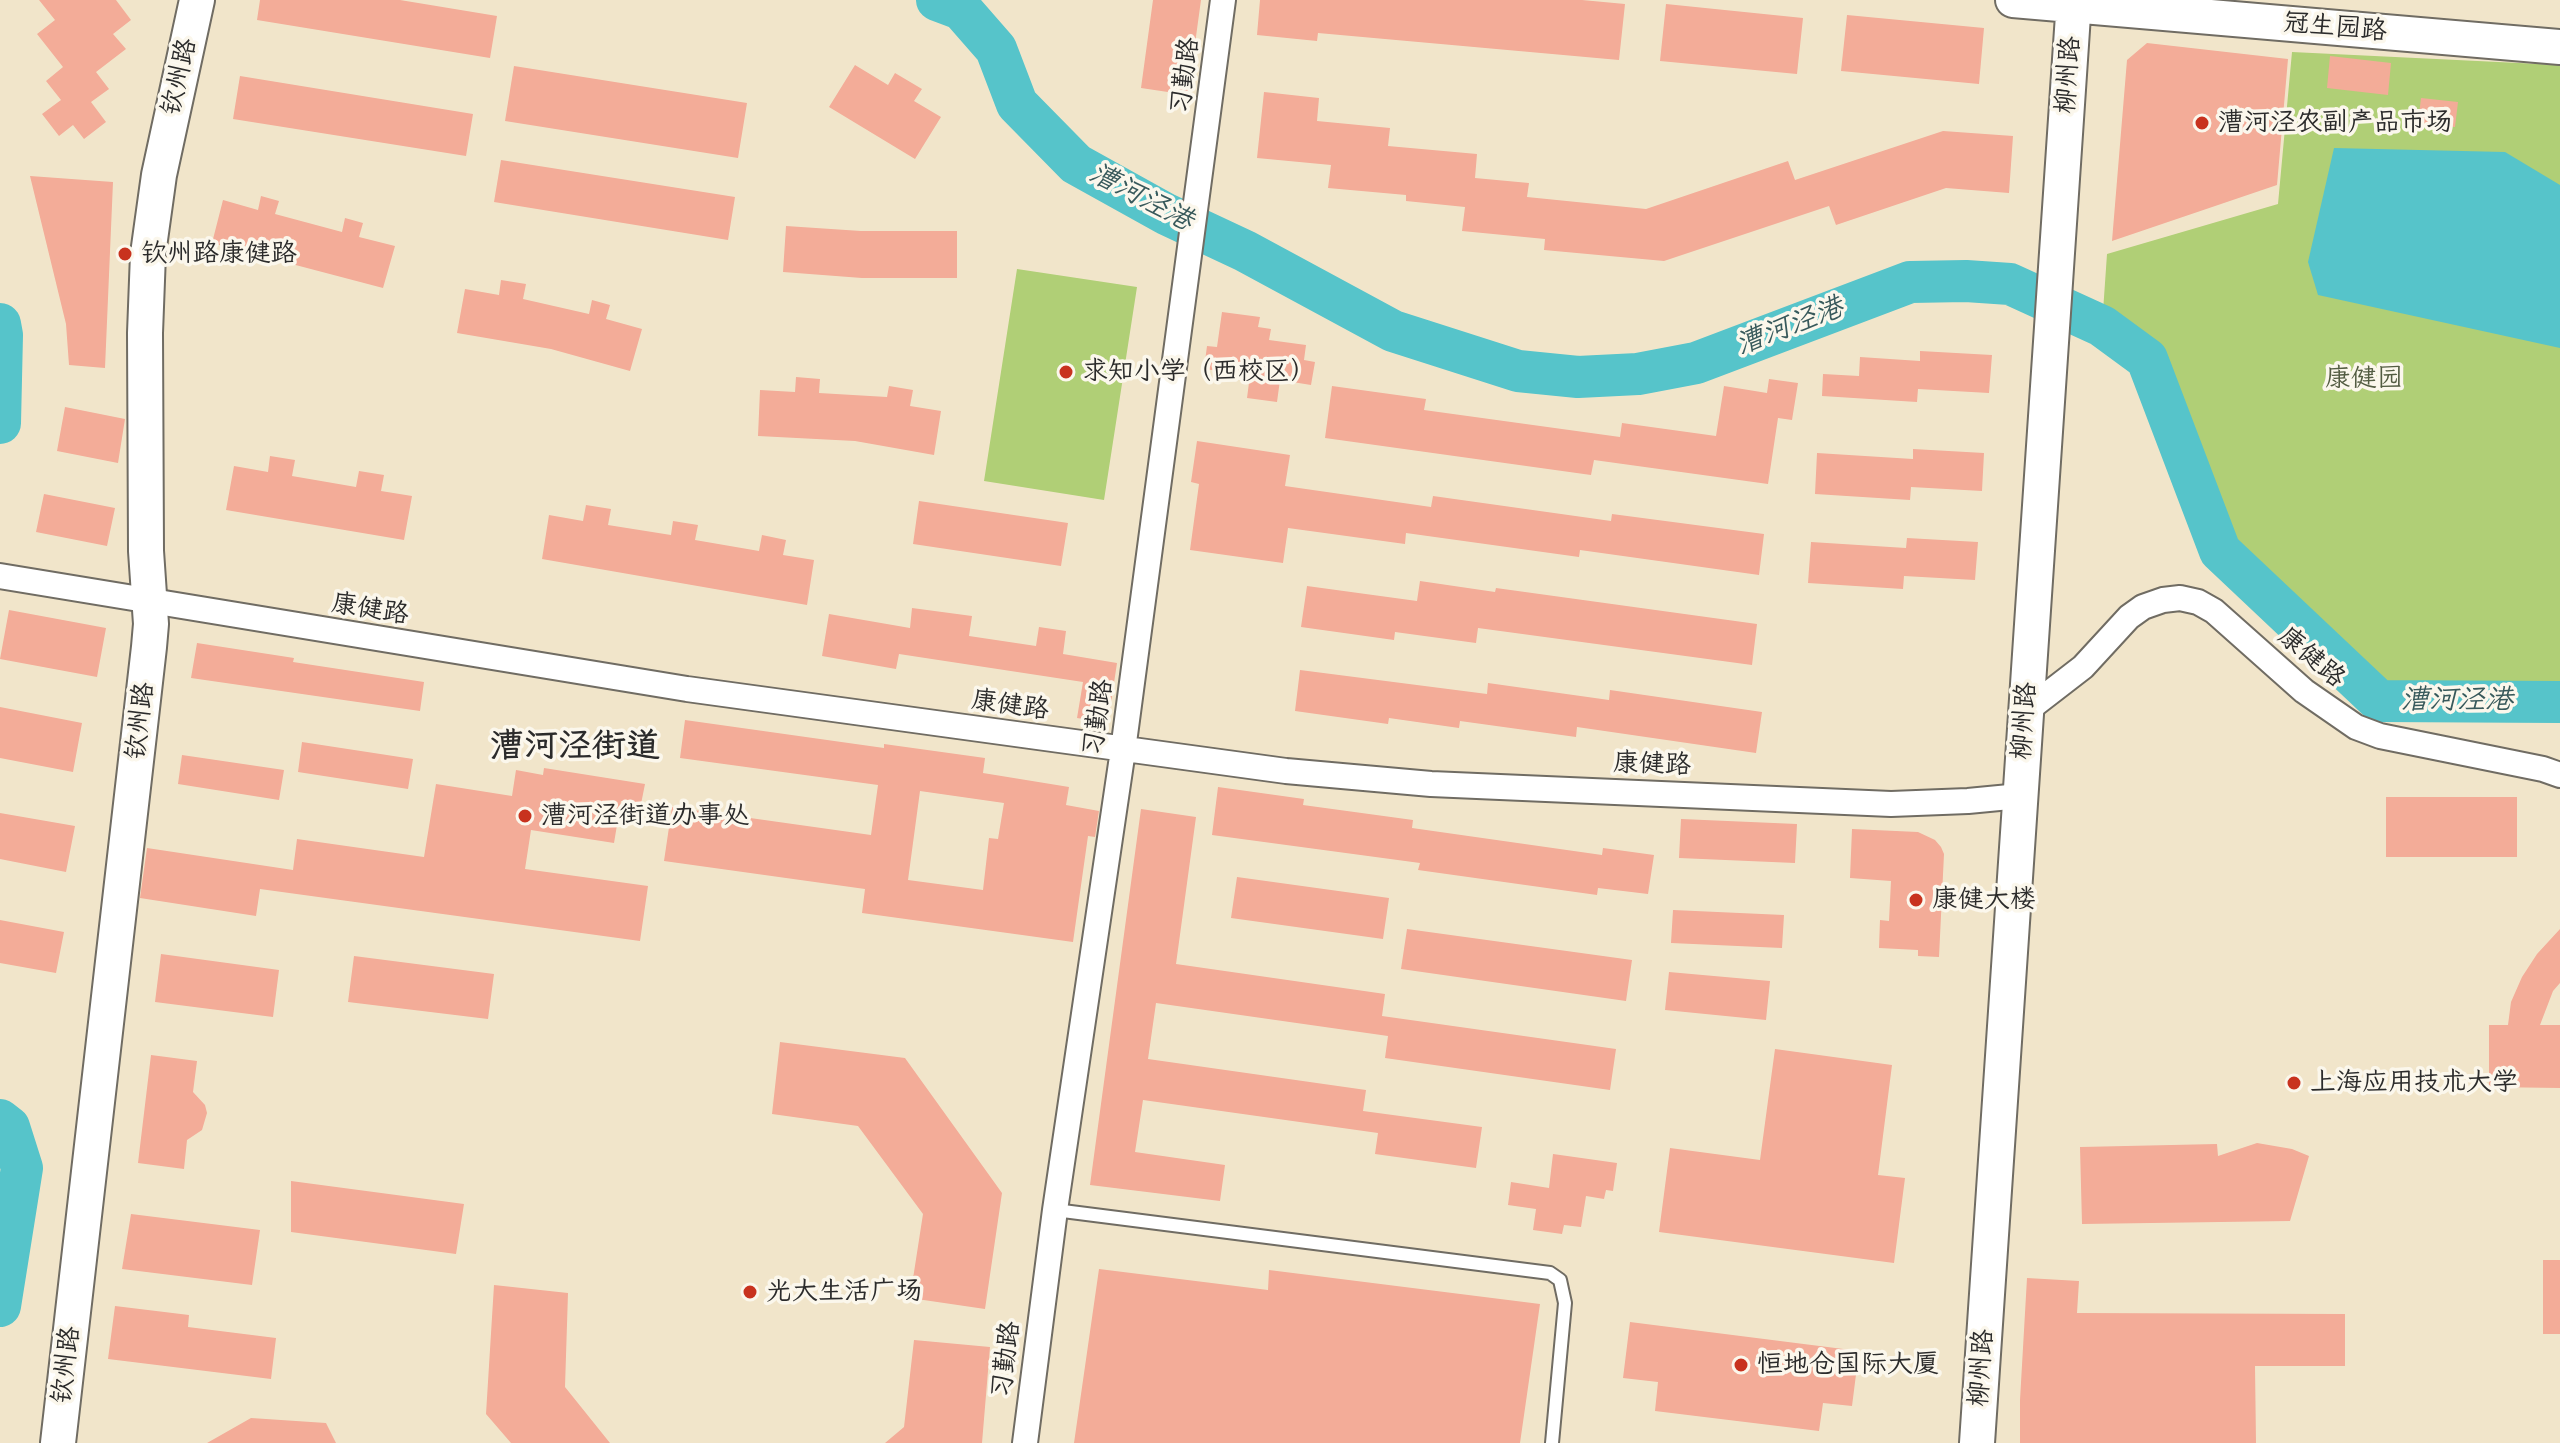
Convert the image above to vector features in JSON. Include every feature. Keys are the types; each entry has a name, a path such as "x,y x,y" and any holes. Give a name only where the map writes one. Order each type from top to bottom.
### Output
{"street":[{"name":"钦州路","path":"58,1443 149,647 145,333 148,254 159,175 197,0"},
{"name":"习勤路","path":"1025,1443 1055,1210 1123,750 1223,0"},
{"name":"冠生园路","path":"2013,0 2560,47"},
{"name":"柳州路","path":"1977,1443 2074,3"},
{"name":"康健路","path":"0,576 687,689 1286,771 1431,784 1891,804 2020,796"},
{"name":"康健路","path":"2026,711 2083,667 2129,617 2143,607 2180,598 2198,602 2214,611 2304,691 2356,727 2380,736 2560,775"}],"lane":[{"path":"1055,1210 1550,1273 1560,1280 1565,1303 1552,1443"}],"green space":[{"name":"康健园","path":"2292,52 2560,65 2560,702 2379,701 2220,551 2148,359 2102,326 2107,254 2278,204"},
{"path":"1017,269 1137,287 1104,500 984,481"}],"water":[{"path":"2334,148 2505,152 2560,185 2560,348 2318,295 2308,262"}],"building":[{"path":"39,0 116,0 131,20 113,34 126,49 96,72 109,89 91,102 106,122 84,139 73,125 59,136 42,114 61,100 46,81 63,67 37,34 55,20"},
{"path":"260,0 400,0 497,16 490,58 257,20"},
{"path":"1153,0 1201,0 1188,95 1141,88"},
{"path":"1260,0 1582,0 1625,4 1619,60 1318,33 1317,41 1257,35"},
{"path":"1666,4 1803,18 1797,74 1660,61"},
{"path":"1847,15 1984,28 1979,84 1841,71"},
{"name":"漕河泾农副产品市场","path":"2147,43 2288,59 2277,185 2112,241 2127,60"},
{"path":"2330,56 2391,63 2388,95 2327,88"},
{"path":"855,65 888,85 895,73 922,89 914,101 941,117 915,159 829,107"},
{"path":"514,66 747,103 738,158 505,121"},
{"path":"240,76 473,114 466,156 233,119"},
{"path":"1264,92 1319,98 1317,121 1390,128 1388,146 1477,154 1475,178 1529,183 1527,197 1646,209 1788,161 1795,180 1943,131 2013,136 2009,193 1946,188 1836,225 1829,206 1664,261 1544,250 1545,239 1462,231 1465,207 1406,201 1406,195 1328,188 1331,165 1257,158"},
{"path":"2421,98 2458,102 2455,127 2418,123"},
{"path":"501,160 735,197 728,240 494,202"},
{"path":"30,176 113,182 105,368 69,365 66,324"},
{"path":"261,196 279,201 275,214 342,232 345,218 363,223 359,237 395,246 383,288 212,243 223,200 258,210"},
{"path":"786,226 861,231 957,231 957,278 862,278 783,272"},
{"path":"501,280 526,284 523,299 589,314 592,300 610,305 606,319 642,329 630,371 551,349 457,333 465,289 499,295"},
{"path":"1222,312 1260,317 1258,327 1271,329 1269,340 1306,345 1304,360 1315,362 1311,385 1280,380 1277,402 1247,398 1250,375 1204,369 1207,346 1217,347"},
{"path":"1920,351 1992,355 1989,393 1918,389 1917,402 1822,396 1823,374 1859,376 1860,357 1920,361"},
{"path":"796,377 820,379 819,393 887,397 889,386 913,390 910,406 941,411 934,455 855,441 758,436 760,390 795,392"},
{"path":"1769,379 1798,383 1792,420 1778,418 1768,484 1594,460 1591,475 1325,438 1332,386 1426,399 1424,410 1620,437 1622,423 1716,436 1724,386 1767,393"},
{"path":"65,407 125,419 118,463 57,451"},
{"path":"1197,441 1290,455 1285,486 1431,507 1433,496 1611,521 1612,514 1764,534 1759,575 1580,550 1579,557 1406,533 1405,544 1288,528 1283,563 1190,550 1199,484 1191,482"},
{"path":"1913,449 1984,453 1982,491 1911,487 1910,500 1815,494 1817,453 1913,459"},
{"path":"270,456 295,460 292,476 356,487 359,471 384,475 381,491 412,496 404,540 226,510 234,466 268,472"},
{"path":"44,494 115,508 107,546 36,532"},
{"path":"919,501 1068,523 1061,566 913,544"},
{"path":"586,505 611,509 608,525 671,535 673,521 698,525 695,540 759,551 762,535 786,540 783,555 814,560 807,605 542,559 549,515 583,521"},
{"path":"1907,538 1978,542 1975,580 1904,576 1903,589 1808,583 1811,542 1906,548"},
{"path":"1420,581 1495,592 1496,588 1757,624 1752,665 1478,628 1476,643 1395,632 1394,640 1301,627 1307,586 1417,601"},
{"path":"912,608 972,616 969,636 1036,646 1039,627 1066,631 1063,654 1117,663 1108,723 1077,718 1083,682 899,654 896,669 822,656 829,614 910,628"},
{"path":"9,610 106,628 97,677 0,659"},
{"path":"197,643 294,658 293,662 424,682 420,711 191,678"},
{"path":"1300,670 1487,694 1488,683 1609,700 1610,690 1762,712 1756,753 1577,727 1576,737 1460,721 1459,728 1389,718 1388,724 1295,711"},
{"path":"0,707 82,723 73,772 0,758"},
{"path":"685,720 884,748 884,744 985,758 983,773 1069,787 1066,805 1099,811 1095,837 1088,836 1073,942 862,913 865,889 664,861 672,807 871,835 878,785 680,758","holes":["920,791 1004,803 998,839 989,838 983,890 908,880"]},
{"path":"302,742 413,759 408,789 298,772"},
{"path":"182,755 284,770 279,800 178,784"},
{"path":"544,768 645,784 641,804 621,801 614,843 531,830 525,869 648,886 640,941 260,889 256,916 140,898 147,848 293,870 297,839 424,857 436,784 512,796 516,770 543,775"},
{"path":"1218,787 1304,799 1303,805 1413,820 1412,828 1602,855 1603,848 1654,855 1648,894 1598,888 1597,895 1418,870 1420,863 1212,835"},
{"path":"2386,797 2517,797 2517,857 2386,857"},
{"path":"1141,809 1196,817 1176,964 1385,994 1382,1016 1616,1049 1610,1090 1385,1058 1388,1036 1156,1003 1148,1059 1366,1090 1363,1111 1482,1127 1476,1168 1375,1154 1378,1133 1143,1100 1135,1152 1225,1165 1220,1201 1090,1185"},
{"path":"0,813 75,826 66,872 0,859"},
{"path":"1681,819 1797,824 1795,863 1679,858"},
{"name":"康健大楼","path":"1852,829 1918,832 1935,840 1941,847 1944,854 1939,957 1918,956 1918,950 1879,948 1880,920 1889,921 1891,881 1850,878"},
{"path":"1237,877 1389,898 1383,939 1231,918"},
{"path":"1673,910 1784,915 1782,948 1671,943"},
{"path":"0,920 64,932 56,973 0,963"},
{"path":"1407,929 1632,960 1626,1001 1401,969"},
{"path":"2560,929 2560,983 2553,991 2540,1025 2560,1025 2560,1088 2489,1087 2489,1025 2508,1025 2511,1002 2522,977 2537,954"},
{"path":"161,954 279,970 273,1017 155,1002"},
{"path":"354,956 494,974 488,1019 348,1002"},
{"path":"1669,972 1770,981 1766,1020 1665,1010"},
{"path":"780,1042 905,1058 1002,1193 985,1309 910,1298 923,1214 858,1126 772,1114"},
{"path":"1775,1049 1892,1065 1878,1175 1905,1178 1894,1263 1659,1232 1670,1148 1760,1160"},
{"path":"151,1055 197,1061 193,1092 205,1105 207,1113 202,1130 187,1140 184,1169 138,1163"},
{"path":"2257,1143 2292,1149 2309,1156 2290,1221 2082,1224 2080,1147 2217,1144 2218,1156"},
{"path":"1553,1154 1617,1163 1613,1191 1606,1190 1604,1199 1586,1196 1581,1227 1564,1225 1562,1234 1533,1230 1536,1209 1508,1205 1511,1182 1549,1188"},
{"path":"291,1181 464,1204 456,1254 291,1232"},
{"path":"131,1214 260,1230 252,1285 122,1269"},
{"path":"2543,1260 2560,1260 2560,1334 2543,1334"},
{"path":"1099,1269 1268,1290 1269,1270 1540,1304 1520,1443 1074,1443"},
{"path":"2027,1278 2079,1281 2077,1313 2345,1314 2345,1366 2255,1366 2256,1443 2020,1443"},
{"path":"494,1285 568,1293 565,1387 610,1443 511,1443 486,1414"},
{"path":"115,1306 189,1315 188,1327 276,1338 271,1379 108,1359"},
{"name":"恒地仓国际大厦","path":"1630,1322 1859,1351 1852,1406 1823,1403 1819,1431 1655,1411 1658,1382 1623,1378"},
{"path":"914,1340 990,1347 982,1443 885,1443 904,1427"},
{"path":"251,1418 326,1423 336,1443 207,1443"}],"waterway":[{"name":"漕河泾港","path":"937,0 961,9 996,49 1017,104 1076,164 1393,331 1518,371 1578,377 1638,374 1696,363 1910,282 2010,284 2102,326 2147,359 2220,551 2379,701 2560,702"},
{"path":"0,324 0,423"},
{"path":"0,1120 9,1127 22,1168 0,1306"}],"place":[{"name":"漕河泾农副产品市场","path":"2202,123"},
{"name":"钦州路康健路","path":"125,254"},
{"name":"求知小学（西校区）","path":"1066,372"},
{"name":"漕河泾街道办事处","path":"525,816"},
{"name":"康健大楼","path":"1916,900"},
{"name":"上海应用技术大学","path":"2294,1083"},
{"name":"光大生活广场","path":"750,1292"},
{"name":"恒地仓国际大厦","path":"1741,1365"}],"district":[{"name":"漕河泾街道","path":"575,747"}]}
